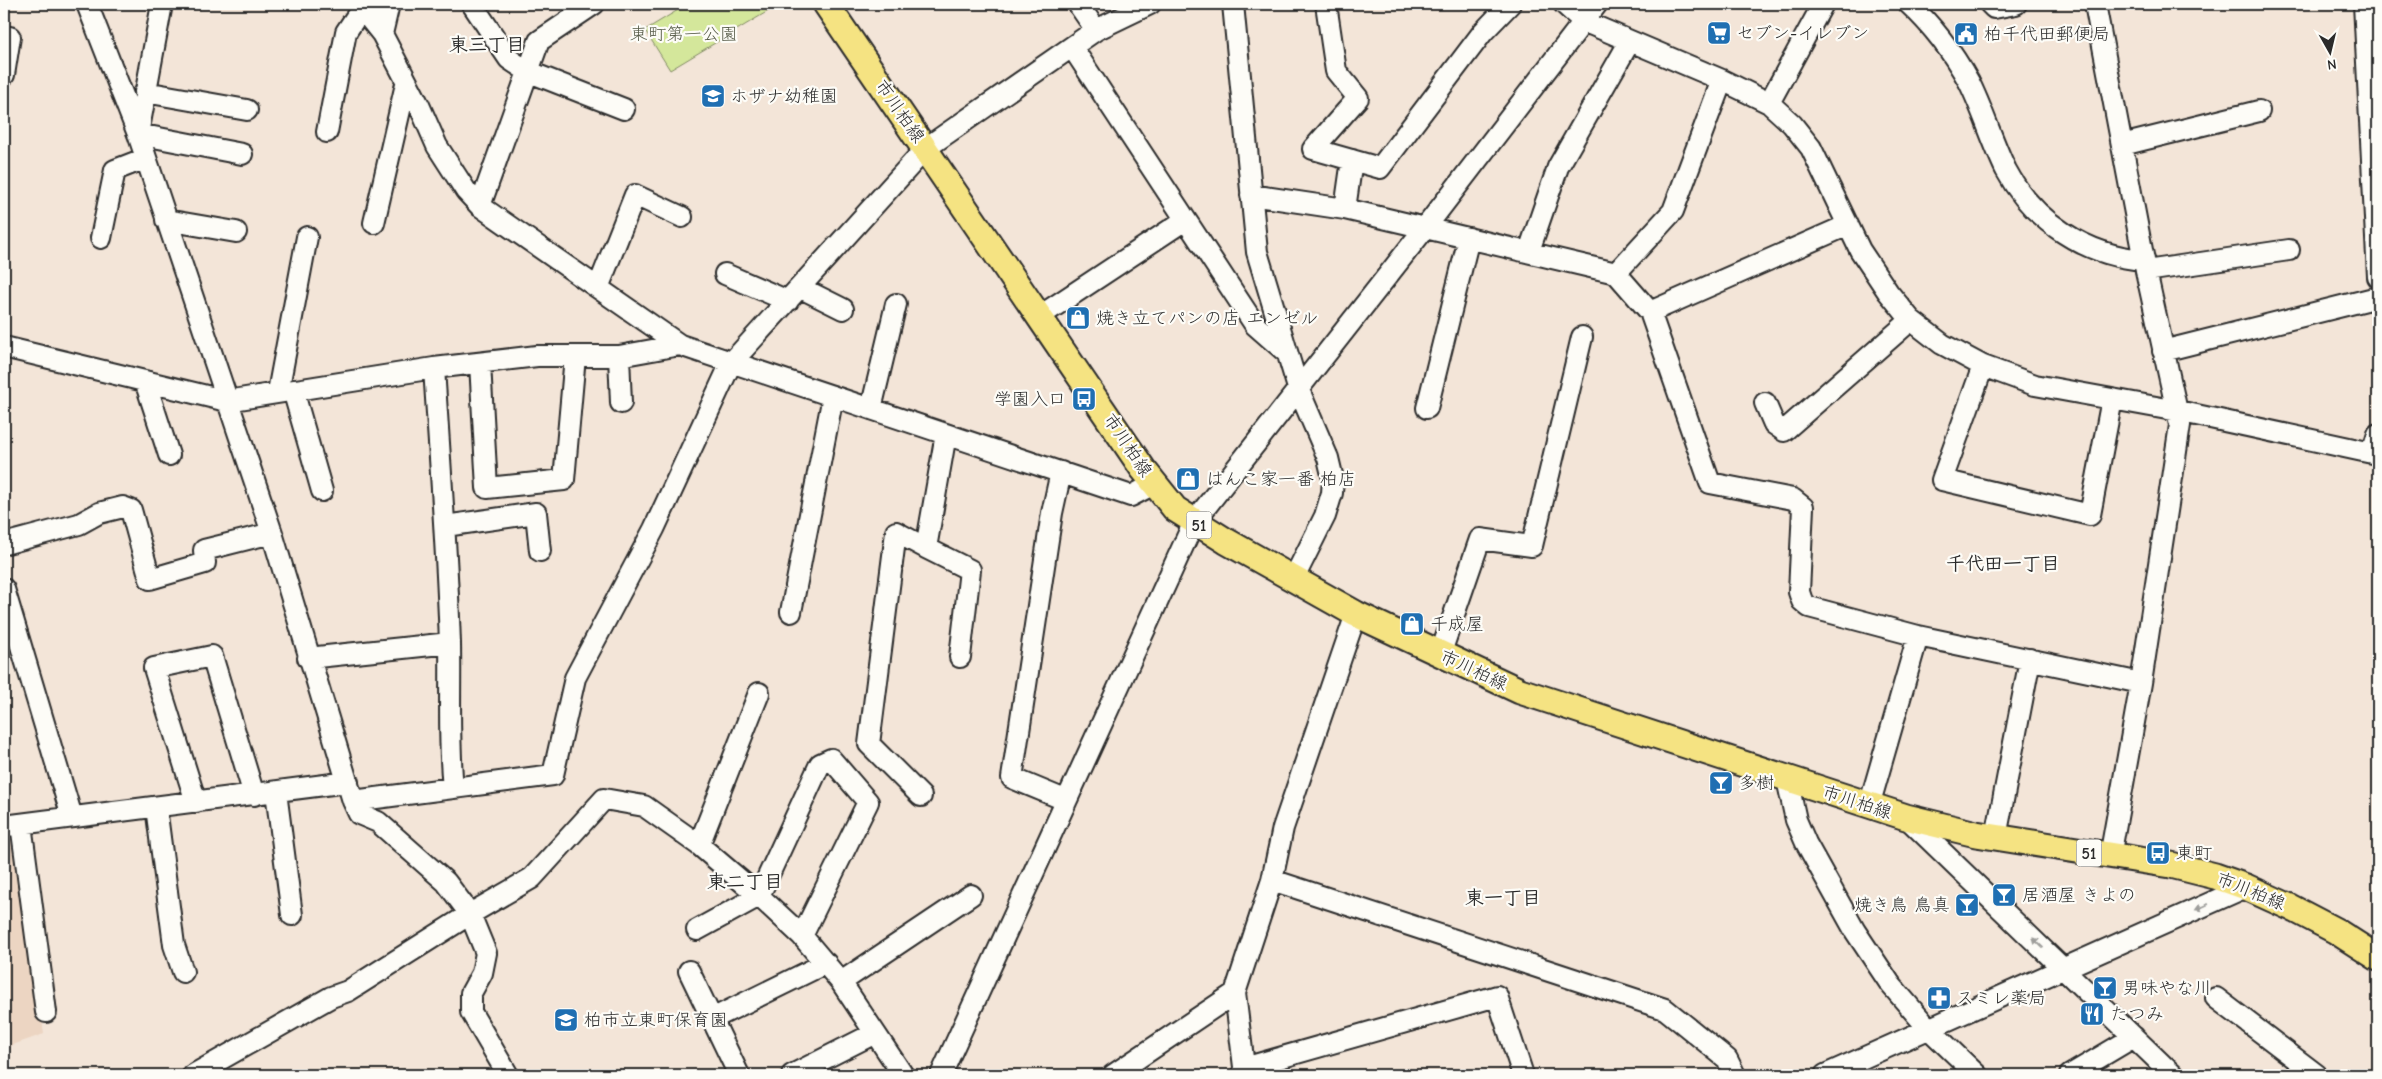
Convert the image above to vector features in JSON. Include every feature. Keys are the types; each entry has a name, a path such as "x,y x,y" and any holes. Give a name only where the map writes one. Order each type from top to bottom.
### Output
{"main road":[{"name":"市川柏線","path":"826,4 1154,484 1174,509 1194,522 1293,580 1356,614 1520,692 1906,817 1996,838 2171,865 2215,876 2246,887 2336,931 2376,953"}],"street":[{"path":"87,4 138,134 272,533 308,658 350,792 359,814 378,822 446,882 470,914 486,953 482,973 471,993 471,1012 508,1075"},
{"path":"138,134 162,4"},
{"path":"382,34 389,4"},
{"path":"472,4 509,59 527,71 624,110"},
{"path":"480,206 539,41 568,11 594,4"},
{"path":"1078,4 1096,30"},
{"path":"1234,4 1257,252 1298,388 1328,458 1333,480 1332,493 1325,516 1293,580"},
{"path":"1326,4 1336,71 1358,98 1313,149 1380,168 1484,32 1510,4"},
{"path":"1564,4 1583,21 1769,102 1792,124 1812,148 1848,225 1870,266 1910,320 1942,344 1983,366 2035,385 2178,411 2372,453 2378,434"},
{"path":"941,1075 1065,800 1194,522 1425,228 1597,4"},
{"path":"1769,102 1823,4"},
{"path":"1908,4 1923,17 1961,69 2006,168 2020,192 2056,228 2081,243 2145,266 2289,250"},
{"path":"1990,4 1994,8 2016,4"},
{"path":"2095,4 2145,266 2180,424 2141,683 2110,857"},
{"path":"2364,4 2378,277"},
{"path":"46,1012 12,825 276,792 350,792 453,788 553,775 576,678 654,529 731,363 926,148 1096,30 1144,5"},
{"path":"327,132 346,32 360,6 382,34 406,84 419,105 436,146 466,191 480,206 680,346 1131,496 1154,484"},
{"path":"4,36 10,37 4,74"},
{"path":"1529,251 1558,167 1630,41"},
{"path":"1072,47 1255,325 1287,353"},
{"path":"1616,273 1674,211 1722,80"},
{"path":"374,223 406,84"},
{"path":"145,92 248,110"},
{"path":"2122,145 2259,111"},
{"path":"138,134 242,154"},
{"path":"101,238 115,170 146,158"},
{"path":"1345,209 1352,160"},
{"path":"598,288 635,195 682,217"},
{"path":"1251,195 1345,209 1616,273 1650,312 1710,483 1793,499 1803,507 1799,592 1802,601 1809,607 1918,636 2141,683"},
{"path":"166,220 236,232"},
{"path":"1040,316 1185,220"},
{"path":"1650,312 1848,225"},
{"path":"307,236 286,391 322,490"},
{"path":"1427,408 1469,238"},
{"path":"725,274 843,309"},
{"path":"2163,352 2378,297"},
{"path":"871,408 896,304"},
{"path":"1765,403 1774,424 1784,431 1910,320"},
{"path":"1440,654 1480,539 1532,546 1582,337"},
{"path":"4,346 227,401 434,368 537,356 618,356 680,346"},
{"path":"480,363 486,488 564,480 575,356"},
{"path":"618,356 621,403"},
{"path":"1983,366 1942,480 2090,515 2112,399"},
{"path":"434,368 445,526 451,695 449,748 453,788"},
{"path":"146,381 169,455"},
{"path":"791,612 833,396"},
{"path":"926,548 946,434"},
{"path":"1061,472 1052,512 1012,778 1065,800"},
{"path":"4,544 79,524 99,513 123,507 131,510 150,579 205,564 204,550 272,533"},
{"path":"445,526 536,513 540,551"},
{"path":"921,796 869,744 896,532 970,570 960,657"},
{"path":"4,589 72,817"},
{"path":"1356,614 1283,828 1272,880 1235,993 1244,1072 1497,996 1524,1075"},
{"path":"1869,806 1918,636"},
{"path":"308,658 450,644"},
{"path":"196,802 154,668 212,656 254,795"},
{"path":"1996,838 2030,659"},
{"path":"699,845 759,693"},
{"path":"697,930 759,896 820,764 831,759 868,802 802,936"},
{"path":"1787,779 1796,820 1827,883 1855,931 1891,985 1928,1028 1977,1075"},
{"path":"276,792 292,915"},
{"path":"193,1075 331,997 348,991 470,914 532,878 604,798 644,806 699,845 759,896 802,936 826,963 841,982 903,1075"},
{"path":"156,807 174,945 182,972"},
{"path":"1906,817 2173,1075"},
{"path":"1272,880 1665,1009 1726,1059 1735,1075"},
{"path":"1825,1075 1855,1069 1928,1028 2246,887"},
{"path":"841,982 971,895"},
{"path":"712,1019 826,963"},
{"path":"688,971 739,1075"},
{"path":"1113,1075 1235,993"},
{"path":"2216,998 2317,1075"},
{"path":"792,1075 875,1033"},
{"path":"2070,1075 2134,1037"}],"shaded area":[{"path":"16,834 44,1034 4,1048 4,835"}],"green space":[{"name":"東町第一公園","path":"688,4 780,4 670,70 645,30"}],"place":[{"name":"セブン-イレブン","path":"1719,33"},
{"name":"柏千代田郵便局","path":"1966,34"},
{"name":"ホザナ幼稚園","path":"713,96"},
{"name":"焼き立てパンの店 エンゼル","path":"1078,318"},
{"name":"学園入口","path":"1084,399"},
{"name":"はんこ家一番 柏店","path":"1188,479"},
{"name":"千成屋","path":"1412,624"},
{"name":"多樹","path":"1721,783"},
{"name":"東町","path":"2158,853"},
{"name":"居酒屋 きよの","path":"2004,895"},
{"name":"焼き鳥 鳥真","path":"1967,905"},
{"name":"男味やな川","path":"2105,988"},
{"name":"スミレ薬局","path":"1939,998"},
{"name":"たつみ","path":"2092,1014"},
{"name":"柏市立東町保育園","path":"566,1020"}],"district":[{"name":"東三丁目","path":"487,44"},
{"name":"千代田一丁目","path":"2003,563"},
{"name":"東二丁目","path":"745,881"},
{"name":"東一丁目","path":"1503,897"}]}
